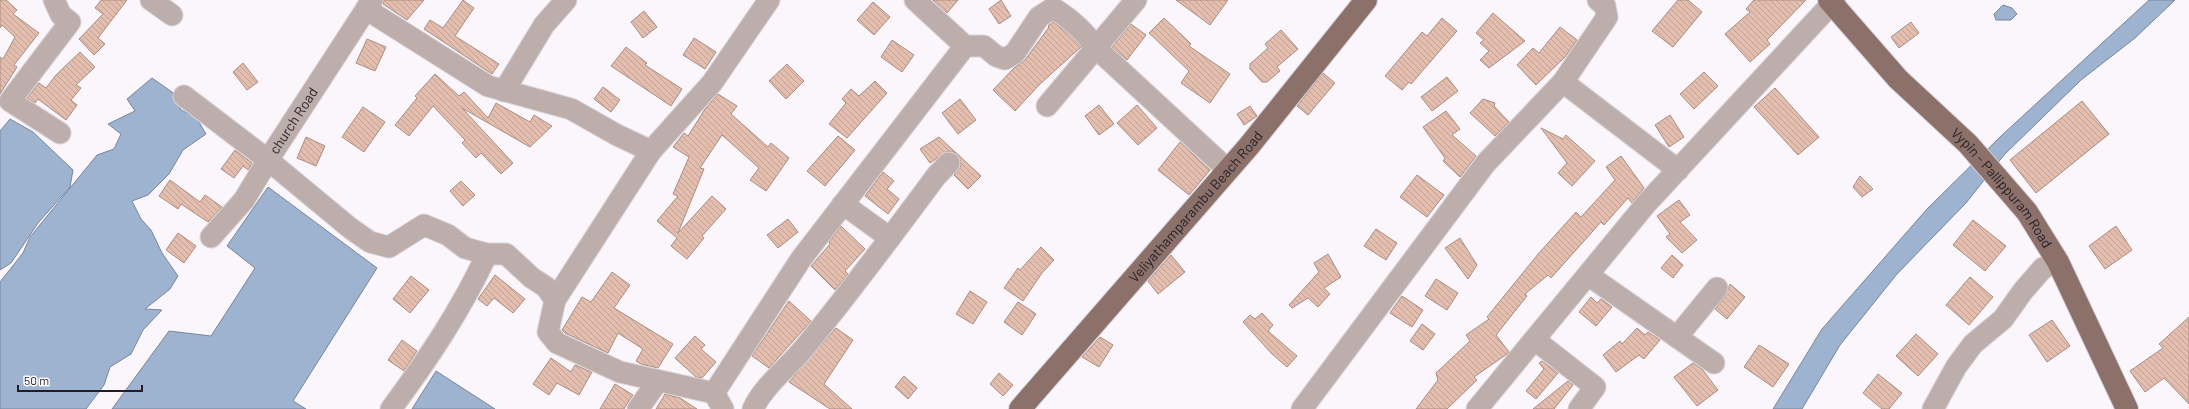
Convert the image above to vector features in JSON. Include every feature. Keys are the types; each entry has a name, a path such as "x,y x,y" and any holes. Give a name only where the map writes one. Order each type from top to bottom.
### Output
{"main road":[{"name":"Veliyathamparambu Beach Road","path":"1020,409 1228,170 1366,0"},
{"name":"Vypin - Pallippuram Road","path":"1832,1 1898,78 1968,144 2001,184 2027,212 2058,262 2126,409"}],"street":[{"path":"54,0 61,15 70,22 10,101 60,133"},
{"path":"151,0 172,15"},
{"path":"504,90 544,25 566,0"},
{"path":"769,0 712,83 651,150 555,300 548,332 557,343 620,372 658,381 718,401 801,258 965,46"},
{"path":"915,0 965,46 984,46 996,56 1005,59 1015,53 1039,17 1053,8 1070,18 1087,34 1095,47 1228,170"},
{"path":"1047,106 1136,0"},
{"path":"1302,409 1485,164 1563,82 1607,17 1605,6 1598,0"},
{"path":"1477,409 1646,204 1832,1"},
{"path":"369,5 488,86 571,109 617,135 651,150"},
{"name":"church Road","path":"211,237 244,200 268,160 369,5"},
{"path":"1563,82 1678,170"},
{"path":"184,96 268,160 350,228 370,242 389,247 424,225 448,235 465,248 487,254 506,254 532,278 546,287 555,300"},
{"path":"753,409 777,377 804,348 890,238 936,175 949,163"},
{"path":"843,204 890,238"},
{"path":"391,409 418,372 468,295 487,254"},
{"path":"1933,409 1956,367 1973,344 2003,319 2023,291 2043,268 2058,262"},
{"path":"1588,275 1714,363"},
{"path":"1677,337 1718,288"},
{"path":"1535,340 1595,387 1579,409"},
{"path":"638,409 658,381"}],"water":[{"path":"2149,0 2175,0 2135,38 2081,80 2004,155 1966,203 1897,274 1840,345 1802,409 1773,409 1822,329 1927,209 2001,136"},
{"path":"2003,5 2012,8 2017,14 2011,20 1996,20 1994,14"},
{"path":"152,78 172,92 181,110 196,117 206,134 183,150 169,174 148,195 132,201 141,219 151,230 162,253 178,276 170,289 145,309 162,310 143,330 131,354 110,367 104,385 86,409 0,409 0,282 23,253 30,237 97,155 114,149 121,134 108,124 135,111 127,99"},
{"path":"10,119 33,132 73,170 70,187 38,223 11,263 0,270 0,131"},
{"path":"268,187 377,268 293,401 306,409 112,409 169,331 211,336 255,268 227,246"},
{"path":"436,371 495,409 412,409"}],"building":[{"path":"0,0 6,0 17,10 13,14 39,33 14,65 17,67 0,94 0,57 3,59 15,37 2,25 0,28"},
{"path":"101,0 127,0 98,38 105,44 94,55 79,39 103,14 95,8"},
{"path":"384,0 424,0 407,20 383,4"},
{"path":"463,0 474,8 455,36 499,64 492,74 424,29 430,20 443,28"},
{"path":"933,0 958,0 947,13"},
{"path":"1001,0 1011,16 999,24 989,9"},
{"path":"1176,0 1228,0 1210,25"},
{"path":"1678,0 1688,0 1702,12 1673,47 1652,31"},
{"path":"1754,0 1806,0 1767,40 1770,44 1750,62 1725,34 1750,12 1746,9"},
{"path":"873,2 890,17 874,35 857,20"},
{"path":"644,11 657,27 643,38 631,22"},
{"path":"1493,13 1525,41 1489,68 1480,60 1489,51 1480,43 1484,40 1476,33"},
{"path":"1164,18 1191,44 1189,46 1230,74 1210,103 1181,83 1189,71 1149,33"},
{"path":"1442,18 1457,31 1411,84 1409,82 1402,90 1385,76 1422,32 1427,36"},
{"path":"1053,22 1069,34 1081,47 1040,84 1015,111 993,90 1014,68 1025,60 1049,27 1048,26"},
{"path":"1911,22 1919,33 1899,48 1891,37"},
{"path":"1131,24 1146,35 1127,60 1112,47"},
{"path":"1560,27 1577,40 1565,57 1536,85 1517,65 1533,48 1539,53"},
{"path":"1281,30 1298,49 1277,67 1280,71 1267,82 1262,82 1250,69 1250,64 1268,48 1265,44"},
{"path":"694,38 716,52 705,69 683,55"},
{"path":"367,39 386,47 375,71 356,63"},
{"path":"892,40 914,55 902,72 881,57"},
{"path":"626,47 647,63 645,65 682,89 671,106 611,66"},
{"path":"80,52 95,67 76,85 81,88 71,100 77,105 66,120 38,99 35,103 27,98 39,83 46,88 56,75"},
{"path":"243,63 258,82 247,90 233,72"},
{"path":"787,64 804,81 786,99 769,81"},
{"path":"1704,72 1718,86 1694,109 1680,94"},
{"path":"1323,73 1335,83 1308,115 1297,106"},
{"path":"435,74 459,96 464,92 488,118 496,103 530,122 534,115 552,126 530,147 462,108 513,163 501,174 481,153 476,158 462,143 465,140 433,106 409,136 395,125 417,98 415,96"},
{"path":"1447,77 1458,91 1432,111 1421,97"},
{"path":"875,81 887,93 847,138 829,124 846,103 842,99 851,89 859,96"},
{"path":"603,87 620,100 611,112 594,99"},
{"path":"1775,88 1819,137 1798,155 1754,107"},
{"path":"718,94 737,106 731,114 768,147 771,143 789,158 766,191 750,180 759,168 722,135 700,168 704,169 678,233 712,196 726,209 702,236 704,238 687,259 671,246 677,238 657,221 678,196 673,194 689,157 673,147 684,133 688,136 705,109"},
{"path":"960,99 976,120 958,134 942,113"},
{"path":"1483,99 1495,103 1494,106 1509,122 1495,136 1470,113"},
{"path":"2082,101 2109,134 2036,193 2010,160"},
{"path":"1099,105 1114,124 1099,135 1085,116"},
{"path":"1137,105 1157,128 1138,145 1117,123"},
{"path":"1250,106 1257,116 1244,125 1237,114"},
{"path":"363,107 385,122 364,152 342,137"},
{"path":"1446,111 1460,129 1452,135 1476,156 1460,177 1443,161 1445,158 1423,127"},
{"path":"1670,115 1684,137 1669,147 1655,125"},
{"path":"1541,128 1563,139 1566,135 1595,161 1572,186 1558,173 1567,163"},
{"path":"838,136 855,150 825,186 807,171"},
{"path":"306,137 325,146 316,166 297,158"},
{"path":"939,137 981,176 968,189 954,175 961,166 957,154 952,151 946,152 930,163 920,149"},
{"path":"1180,142 1210,170 1189,195 1158,170"},
{"path":"235,150 252,163 248,170 243,166 234,178 221,169"},
{"path":"1621,156 1644,188 1632,203 1628,198 1604,225 1601,222 1551,278 1548,275 1525,294 1527,296 1496,335 1509,352 1507,354 1474,377 1477,380 1447,409 1416,409 1438,380 1436,373 1470,341 1466,335 1489,319 1487,317 1539,253 1576,212 1581,217 1615,180 1606,167"},
{"path":"883,172 894,181 887,189 899,199 888,214 865,196"},
{"path":"1417,175 1444,195 1427,217 1400,197"},
{"path":"1860,176 1873,189 1862,197 1853,187"},
{"path":"170,180 200,202 205,195 222,207 208,222 181,204 178,209 159,196"},
{"path":"461,181 475,195 463,206 450,191"},
{"path":"1679,200 1690,215 1680,222 1697,240 1682,253 1666,237 1670,234 1657,216"},
{"path":"788,219 798,232 778,248 767,235"},
{"path":"1973,220 2006,246 1985,271 1953,245"},
{"path":"841,226 865,249 845,271 848,274 835,290 811,266 830,244 829,242"},
{"path":"2116,226 2132,250 2105,269 2089,246"},
{"path":"1376,229 1397,243 1386,260 1364,246"},
{"path":"178,233 196,246 184,263 166,250"},
{"path":"1460,238 1477,265 1468,279 1445,248"},
{"path":"1041,247 1054,260 1042,273 1023,301 1004,288 1018,268 1020,270"},
{"path":"1328,254 1341,277 1324,288 1330,294 1318,307 1308,298 1292,308 1289,305 1319,272 1314,263"},
{"path":"1171,255 1185,272 1158,294 1148,281"},
{"path":"1672,255 1683,265 1673,278 1661,268"},
{"path":"612,272 630,285 614,308 673,344 658,368 641,364 636,361 643,349 618,333 608,353 565,333 562,330 582,297 591,302"},
{"path":"495,275 525,299 513,313 494,298 487,306 478,299"},
{"path":"411,276 429,290 410,313 393,299"},
{"path":"1970,277 1993,297 1969,325 1946,305"},
{"path":"1436,279 1458,293 1447,310 1425,296"},
{"path":"1730,284 1745,297 1727,319 1715,309 1726,295"},
{"path":"970,291 987,302 973,324 956,314"},
{"path":"1402,296 1423,310 1412,327 1390,313"},
{"path":"1591,297 1597,303 1601,299 1612,307 1596,326 1579,312"},
{"path":"789,301 811,321 769,368 752,356"},
{"path":"1018,302 1036,314 1022,335 1004,322"},
{"path":"1262,313 1273,325 1268,331 1297,356 1287,367 1272,354 1243,322 1250,315 1255,319"},
{"path":"2189,317 2189,404 2164,378 2145,392 2130,371 2163,348 2159,344"},
{"path":"2052,320 2070,346 2047,362 2029,335"},
{"path":"1422,324 1435,334 1423,350 1410,341"},
{"path":"836,328 853,340 824,384 852,409 830,409 789,382"},
{"path":"1637,328 1645,335 1648,332 1660,340 1644,359 1639,355 1616,372 1603,355 1620,341 1622,344"},
{"path":"1916,334 1938,354 1918,376 1896,356"},
{"path":"695,336 705,345 701,349 716,362 702,378 696,377 675,358"},
{"path":"1100,337 1113,345 1099,367 1082,357"},
{"path":"402,340 417,351 404,371 388,360"},
{"path":"1759,345 1789,364 1773,387 1744,367"},
{"path":"551,358 571,372 575,365 592,372 579,395 557,383 549,395 533,384"},
{"path":"1542,361 1558,373 1536,399 1526,391 1544,369 1539,363"},
{"path":"1693,363 1702,369 1718,390 1697,406 1674,377"},
{"path":"999,373 1013,385 1003,396 990,384"},
{"path":"1878,374 1902,393 1889,409 1882,409 1863,393"},
{"path":"904,376 917,388 908,399 895,387"},
{"path":"1568,381 1573,385 1554,409 1533,409"},
{"path":"615,384 633,395 624,409 600,409"},
{"path":"665,394 680,398 697,409 656,409"}]}
